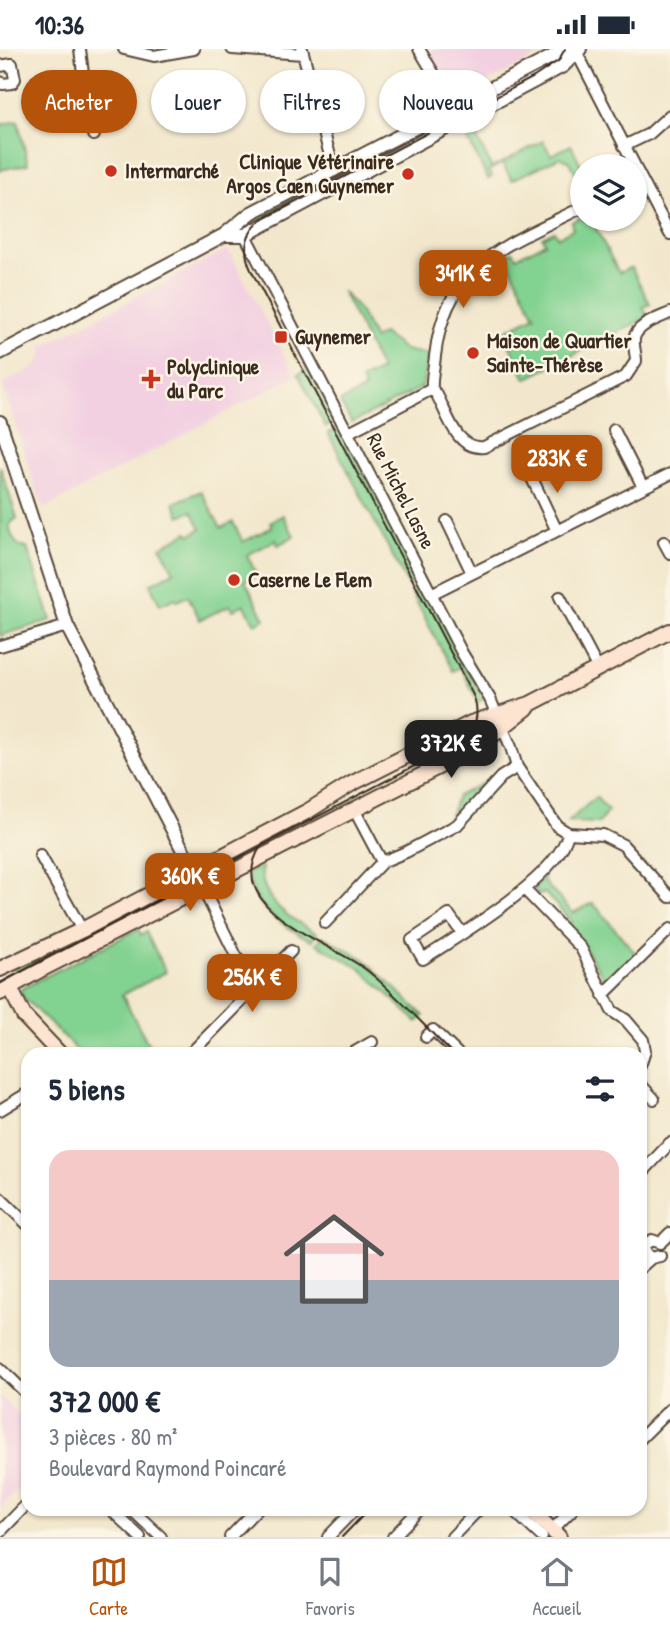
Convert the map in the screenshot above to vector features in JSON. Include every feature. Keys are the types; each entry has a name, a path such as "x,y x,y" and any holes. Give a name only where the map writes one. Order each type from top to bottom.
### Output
{"main road":[{"path":"53,1047 3,993 479,745 530,704 670,631"},
{"path":"0,971 471,723 530,704"},
{"path":"536,1516 551,1535"}],"street":[{"path":"80,49 94,135"},
{"path":"124,49 154,56 194,49"},
{"path":"232,49 303,51 334,171"},
{"path":"419,49 432,70"},
{"path":"497,85 559,53 577,50"},
{"path":"577,50 628,154"},
{"path":"224,235 245,235 563,66 577,50"},
{"path":"0,66 12,64 15,79 12,83 0,82"},
{"path":"624,145 649,134 670,115"},
{"path":"0,353 224,235 251,213 405,133"},
{"path":"647,194 670,234"},
{"path":"432,389 438,338 444,314 468,273 496,251 570,214"},
{"name":"Rue Michel Lasne","path":"245,235 431,594 496,713 517,767 553,821 568,833"},
{"path":"432,389 461,440 470,446 484,447 626,376 636,361 633,342 635,334 643,326 670,313"},
{"path":"349,432 432,389"},
{"path":"0,422 67,626 253,991"},
{"path":"614,430 643,487"},
{"path":"530,474 556,530"},
{"path":"431,594 670,474"},
{"path":"447,521 472,573"},
{"path":"560,597 598,669"},
{"path":"0,646 67,626"},
{"path":"325,923 382,862 457,825 501,777 517,767"},
{"path":"355,811 382,862"},
{"path":"462,933 449,915 412,940 423,959 462,933 524,889 563,850 568,833 595,833 614,839 623,845 670,897"},
{"path":"40,855 82,930"},
{"path":"524,889 581,948 612,1011 626,1020 643,1040 644,1047"},
{"path":"603,995 670,929"},
{"path":"197,1047 291,951"},
{"path":"0,971 3,993"},
{"path":"426,1037 433,1030 451,1047"},
{"path":"363,1047 372,1042"},
{"path":"647,1092 654,1099"},
{"path":"0,1110 21,1097"},
{"path":"647,1168 670,1143"},
{"path":"0,1198 21,1219"},
{"path":"660,1243 670,1233"},
{"path":"647,1242 654,1240 660,1243 663,1249 660,1259"},
{"path":"0,1368 21,1388"},
{"path":"647,1432 670,1409"},
{"path":"0,1532 21,1510"},
{"path":"118,1516 140,1537"},
{"path":"138,1516 161,1537"},
{"path":"230,1537 250,1516"},
{"path":"328,1537 348,1516"},
{"path":"393,1537 413,1516"},
{"path":"452,1537 472,1516"},
{"path":"522,1516 551,1535 567,1516"}],"shaded area":[{"path":"427,49 550,49 497,77 497,70 440,70"},
{"name":"Polyclinique du Parc","path":"228,249 295,376 43,509 2,384 37,366 43,352 41,347"},
{"path":"0,1396 21,1416 21,1487 0,1508"}],"green space":[{"path":"531,70 533,79 497,98 497,88"},
{"path":"18,121 28,164 0,170 0,125"},
{"path":"410,133 431,133 258,224 249,217"},
{"path":"465,133 474,133 492,168 543,141 551,155 571,145 576,154 570,154 570,163 560,157 512,180 502,163 489,170 492,176 488,179"},
{"path":"554,231 558,237 570,231 597,231 619,273 631,267 650,304 643,307 648,317 526,379 503,332 535,316 505,255 513,251 517,257 545,243 542,237"},
{"path":"342,291 359,310 374,339 383,334 405,350 428,355 422,387 352,423 340,402 365,389 361,380 381,370"},
{"path":"308,369 337,422 326,427 298,374"},
{"path":"340,427 420,578 408,585 328,433"},
{"path":"0,466 17,518 10,524 11,532 17,543 27,548 51,620 0,636"},
{"path":"201,491 221,528 233,522 243,542 272,527 270,522 283,515 294,536 278,545 276,540 247,555 257,575 245,581 265,619 255,624 244,604 233,610 230,605 200,620 188,596 160,605 150,584 174,572 161,547 188,532 190,535 201,529 192,511 180,516 174,503"},
{"path":"422,583 483,700 478,702 461,667 453,671 410,590"},
{"path":"497,776 446,827 457,796"},
{"path":"596,797 608,811 599,823 568,822"},
{"path":"262,867 262,879 271,899 287,915 317,933 312,941 280,922 255,896 249,872"},
{"path":"544,877 544,882 573,913 593,903 637,955 609,986 583,945 565,926 572,922 545,893 536,896 535,886"},
{"path":"171,883 178,896 20,978 13,965"},
{"path":"138,929 141,935 146,932 166,972 122,995 150,1047 74,1047 21,995 21,989"},
{"path":"322,936 364,959 424,1016 417,1022 360,968 317,944"}],"tram line":[{"path":"0,983 462,741 471,732 477,716 474,697 251,270 246,249 252,230 262,220 534,77 558,61 565,49"},
{"path":"261,846 252,869 255,888 267,906 286,922 368,971 446,1047"},
{"path":"342,1537 362,1516"}],"place":[{"name":"Intermarché","path":"111,171"},
{"name":"Clinique Vétérinaire Argos Caen Guynemer","path":"408,174"},
{"name":"Guynemer","path":"281,337"},
{"name":"Maison de Quartier Sainte-Thérèse","path":"473,353"},
{"name":"Polyclinique du Parc","path":"151,379"},
{"name":"Caserne Le Flem","path":"234,580"}]}
